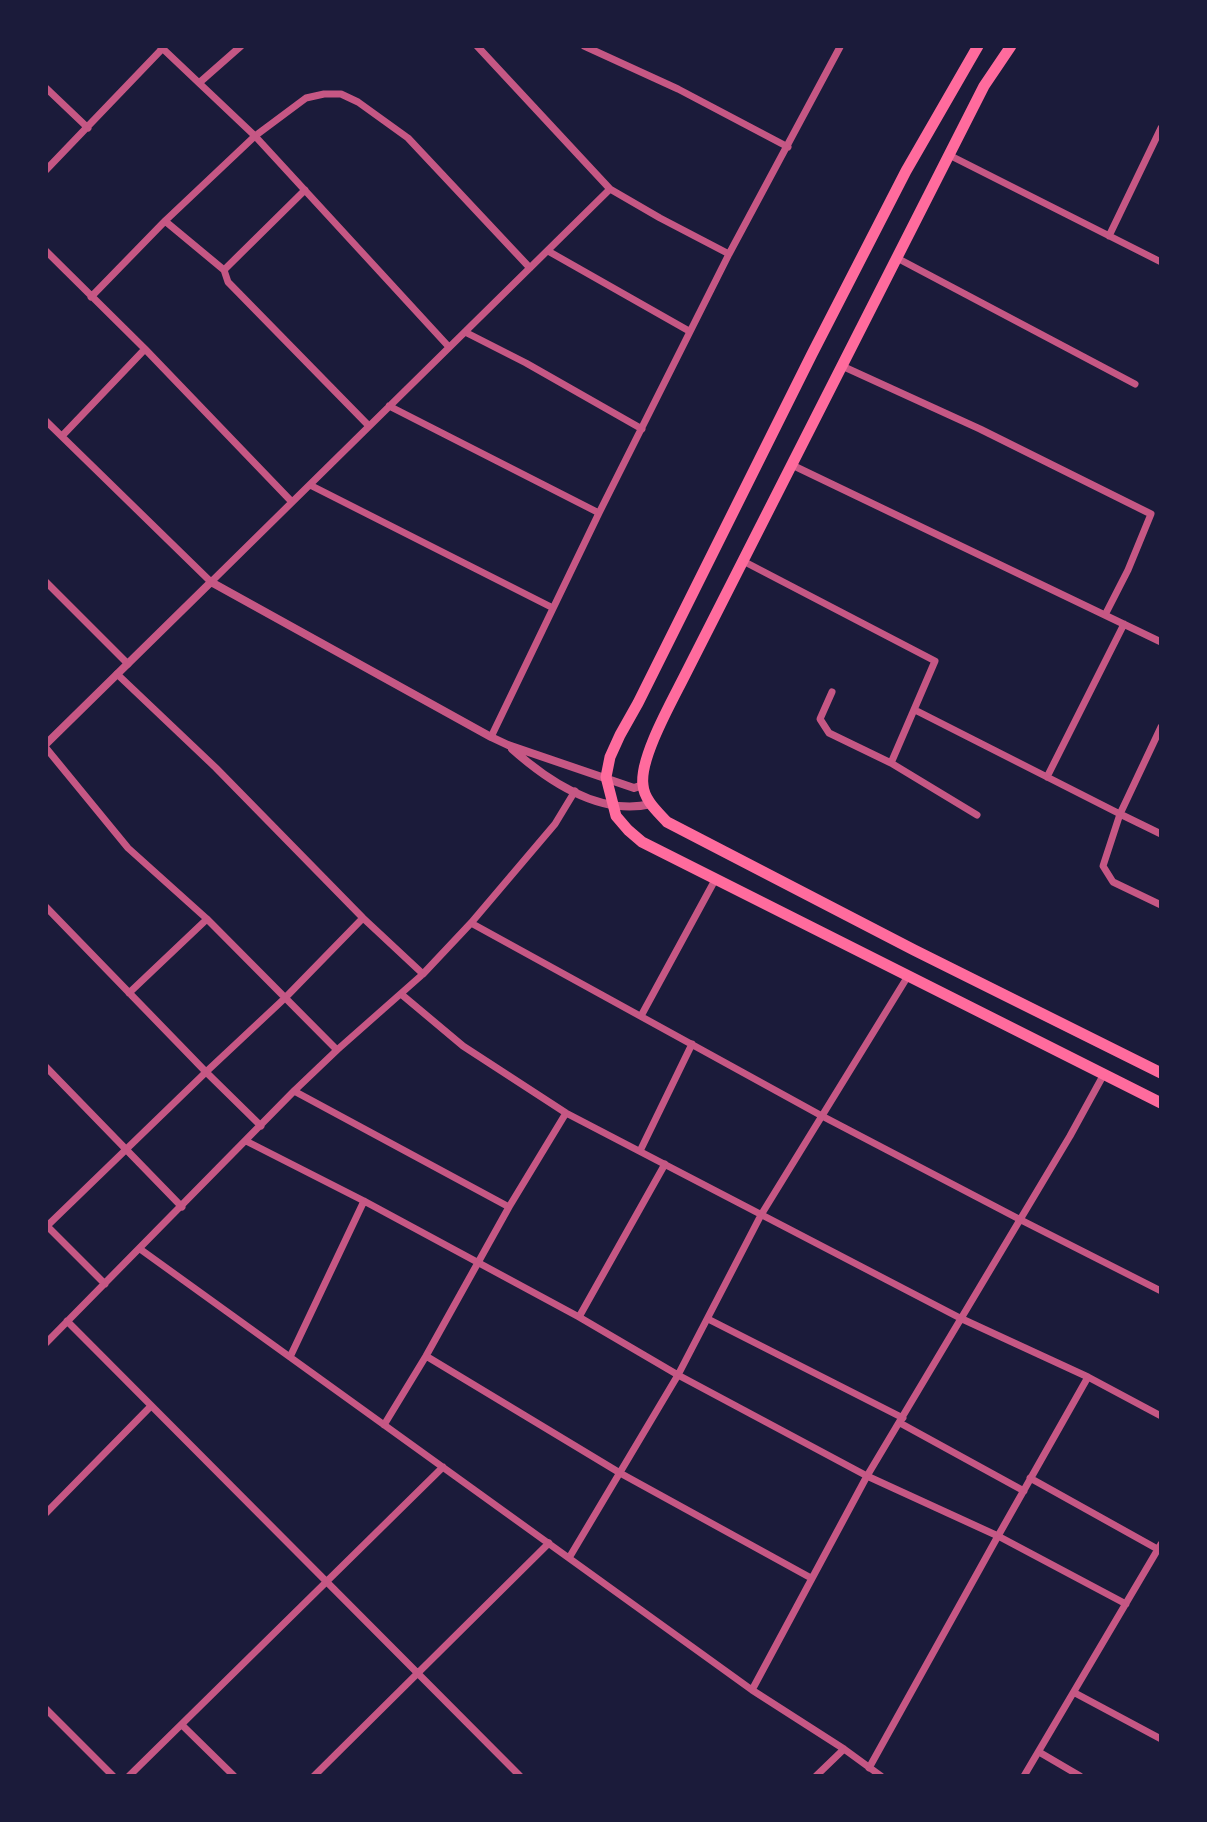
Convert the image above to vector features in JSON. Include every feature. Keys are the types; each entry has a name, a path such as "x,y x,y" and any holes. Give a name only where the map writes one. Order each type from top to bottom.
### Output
{"highway":[{"path":"978,46 906,171 812,354 620,735 610,757 606,777 616,816 642,842 1161,1103"},
{"path":"1011,46 984,86 655,735 643,785 651,804 667,822 681,830 1161,1073"}],"street":[{"path":"199,83 241,46"},
{"path":"477,46 610,189 729,254"},
{"path":"584,46 678,89 788,147"},
{"path":"491,737 689,331 839,46"},
{"path":"46,170 161,47 255,136 449,347"},
{"path":"46,88 88,128"},
{"path":"91,297 255,136 306,98 324,94 341,94 358,102 408,138 530,268"},
{"path":"1109,236 1161,128"},
{"path":"949,155 1161,262"},
{"path":"337,1050 207,919 128,848 46,746 610,189"},
{"path":"224,270 305,190"},
{"path":"165,221 224,270 228,282 369,426"},
{"path":"46,251 292,502"},
{"path":"548,251 689,331"},
{"path":"897,258 1135,384"},
{"path":"465,332 642,429"},
{"path":"62,436 145,349"},
{"path":"842,366 980,429 1151,514 1105,615"},
{"path":"389,406 599,513"},
{"path":"46,421 211,582 508,745 634,788 643,785"},
{"path":"792,465 1161,642"},
{"path":"310,485 553,608"},
{"path":"743,561 935,661 891,763"},
{"path":"46,582 128,664"},
{"path":"1047,777 1124,624"},
{"path":"117,674 423,974"},
{"path":"832,692 820,719 829,733 891,763 977,815"},
{"path":"915,710 1161,834"},
{"path":"1161,727 1120,814 1103,866 1113,882 1161,905"},
{"path":"508,745 534,768 575,791 612,806 651,804"},
{"path":"46,1343 294,1091 423,974 555,824 575,791"},
{"path":"641,1016 715,880"},
{"path":"46,907 261,1126"},
{"path":"105,1284 46,1226 285,998 363,918"},
{"path":"129,993 207,919"},
{"path":"471,923 822,1116 1161,1291"},
{"path":"569,1558 678,1375 761,1215 908,976"},
{"path":"401,994 463,1046 566,1113 960,1318 1088,1377 1161,1416"},
{"path":"640,1151 692,1044"},
{"path":"46,1067 182,1207"},
{"path":"752,1690 867,1476 1104,1074"},
{"path":"294,1091 509,1207"},
{"path":"384,1425 566,1113"},
{"path":"246,1141 364,1201 867,1476 998,1536 1126,1604"},
{"path":"579,1317 665,1164"},
{"path":"290,1357 364,1201"},
{"path":"140,1249 752,1690 881,1776"},
{"path":"708,1319 902,1421 1024,1491"},
{"path":"67,1321 520,1776"},
{"path":"426,1356 620,1473 811,1578"},
{"path":"869,1768 1088,1377"},
{"path":"46,1513 151,1406"},
{"path":"129,1776 443,1467"},
{"path":"1024,1776 1160,1548 1030,1478"},
{"path":"314,1776 549,1543"},
{"path":"1075,1693 1161,1739"},
{"path":"46,1709 113,1776"},
{"path":"182,1725 234,1776"},
{"path":"816,1776 844,1749"},
{"path":"1039,1752 1080,1776"}]}
